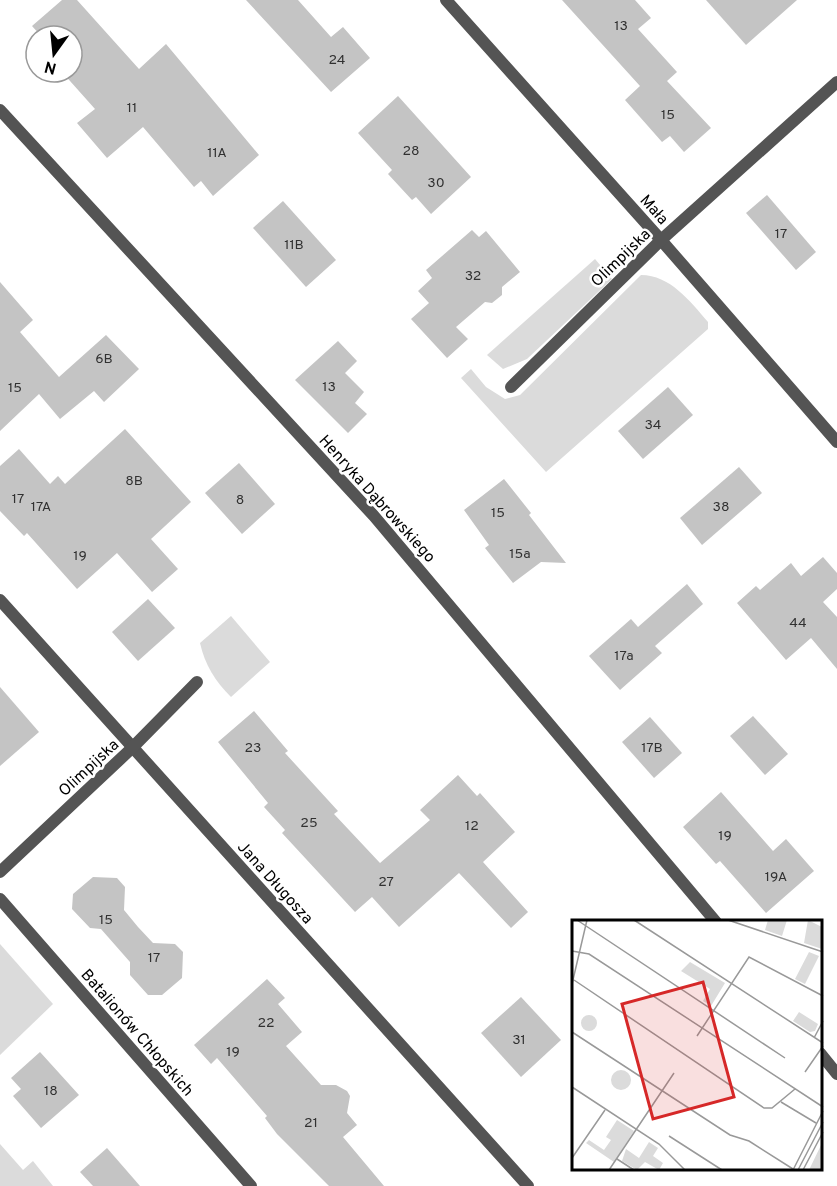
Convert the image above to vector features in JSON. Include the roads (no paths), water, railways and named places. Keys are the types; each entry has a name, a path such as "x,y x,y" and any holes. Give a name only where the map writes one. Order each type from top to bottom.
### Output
{"street":[{"name":"Mała","path":"446,0 661,240 837,442"},
{"name":"Olimpijska","path":"511,387 661,240 837,82"},
{"name":"Henryka Dąbrowskiego","path":"0,110 374,516 714,920"},
{"name":"Jana Długosza","path":"0,600 528,1186"},
{"name":"Olimpijska","path":"0,872 132,748 197,682"},
{"name":"Batalionów Chłopskich","path":"0,899 251,1186"},
{"path":"822,1055 837,1074"}]}
